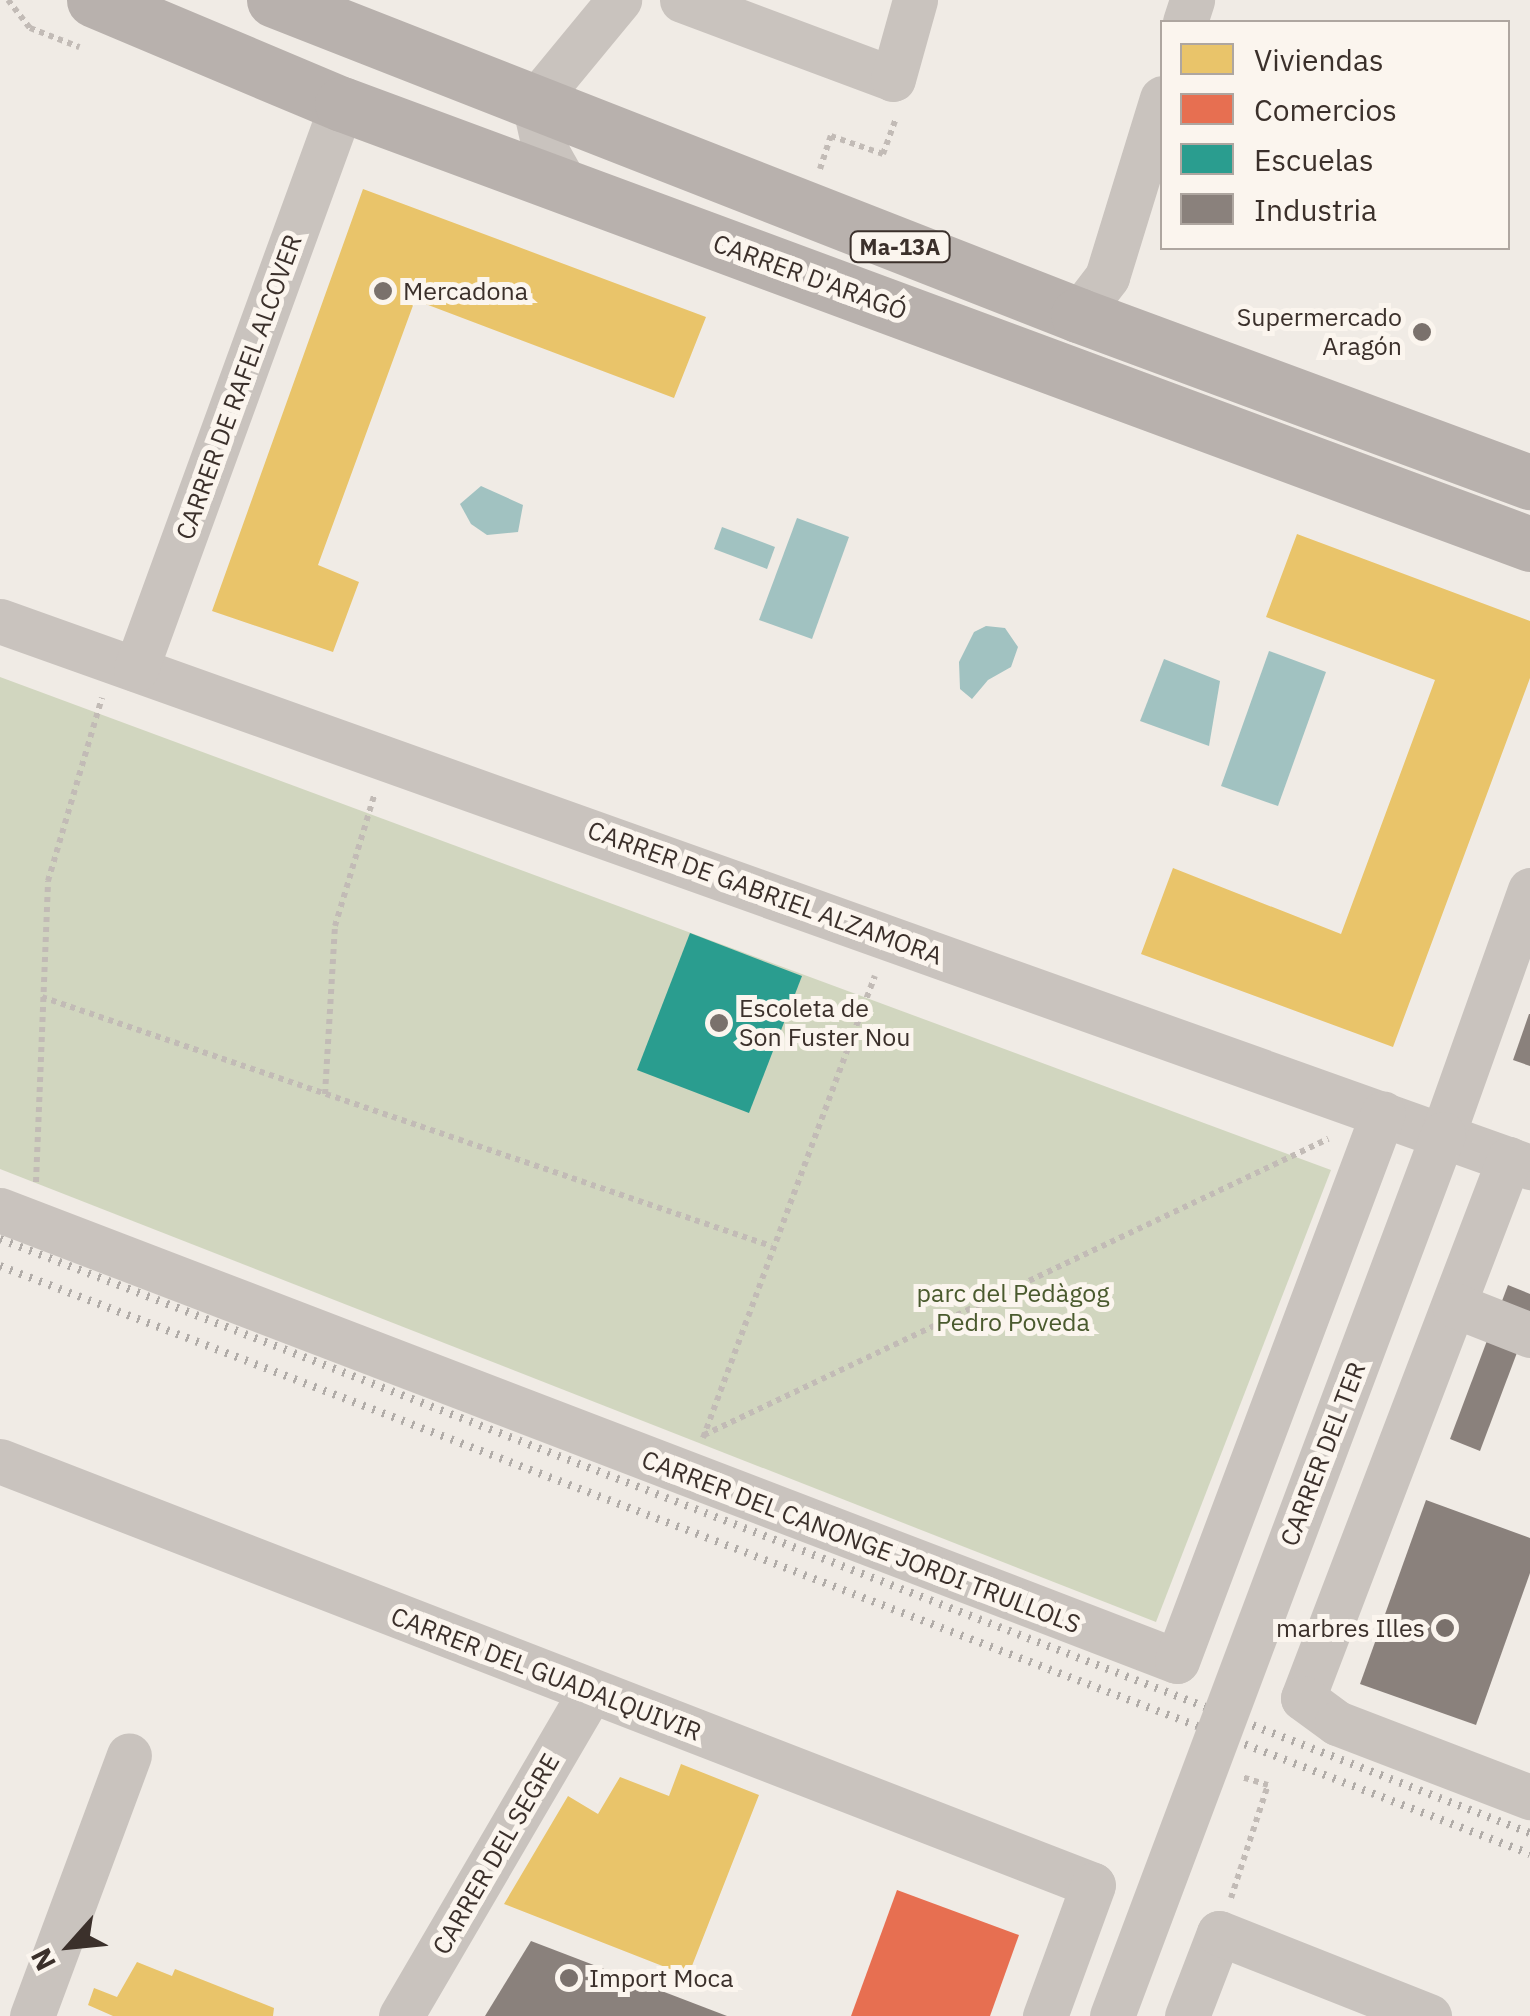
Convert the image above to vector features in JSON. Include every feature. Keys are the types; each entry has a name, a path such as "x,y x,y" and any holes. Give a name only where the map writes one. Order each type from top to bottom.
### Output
{"main road":[{"name":"CARRER D'ARAGÓ","path":"94,0 342,104 1530,544"},
{"name":"Ma-13A","path":"274,0 393,50 1078,315 1530,482"},
{"path":"342,104 393,50"},
{"path":"996,346 1078,315"}],"street":[{"path":"566,186 544,147 534,103 619,0"},
{"path":"682,0 892,78 915,0"},
{"name":"CARRER DE RAFEL ALCOVER","path":"124,665 342,104"},
{"path":"1078,315 1107,277 1160,105"},
{"name":"CARRER DE GABRIEL ALZAMORA","path":"0,622 1520,1163"},
{"name":"CARRER DEL TER","path":"1112,2016 1444,1134 1530,890"},
{"name":"CARRER DEL CANONGE JORDI TRULLOLS","path":"18,1217 688,1479 1177,1660 1383,1113"},
{"path":"1520,1163 1454,1305 1303,1698 1337,1724 1530,1798"},
{"path":"1454,1305 1530,1335"},
{"name":"CARRER DEL GUADALQUIVIR","path":"0,1461 1093,1885 1045,2016"},
{"name":"CARRER DEL SEGRE","path":"401,2016 590,1692"},
{"path":"32,2016 129,1755"},
{"path":"1187,2016 1219,1934 1429,2016"}],"path":[{"path":"805,210 831,136 883,154 907,84 892,78"},
{"path":"18,1217 42,998 48,881 124,665"},
{"path":"325,1094 335,926 385,758"},
{"path":"688,1479 771,1246 890,938"},
{"path":"42,998 771,1246"},
{"path":"704,1435 1383,1113"},
{"path":"1219,1934 1268,1785"}],"green space":[{"name":"parc del Pedàgog Pedro Poveda","path":"0,677 1331,1170 1156,1622 0,1169"}],"water":[{"path":"481,486 523,505 518,532 487,535 471,524 460,504"},
{"path":"797,518 849,537 812,639 759,620"},
{"path":"722,527 775,547 767,569 714,549"},
{"path":"986,626 1005,628 1018,647 1011,667 988,680 972,699 960,689 959,662 974,632"},
{"path":"1269,651 1326,672 1278,806 1221,786"},
{"path":"1164,659 1220,681 1209,746 1140,721"}],"building: Viviendas":[{"path":"363,189 706,317 674,398 415,300 318,565 359,582 333,652 212,611"},
{"path":"1297,534 1530,621 1530,678 1393,1047 1141,954 1173,868 1341,934 1435,680 1266,617"},
{"path":"681,1764 759,1795 688,1976 504,1904 568,1796 598,1814 620,1777 669,1796"},
{"path":"137,1962 172,1976 175,1969 274,2008 273,2016 113,2016 88,2005 94,1988 117,1997"}],"building: Comercios":[{"path":"897,1890 1019,1935 990,2016 851,2016"}],"building: Escuelas":[{"name":"Escoleta de Son Fuster Nou","path":"690,933 802,976 749,1113 637,1070"}],"building: Industria":[{"path":"1530,1014 1530,1066 1513,1060"},
{"path":"1508,1285 1530,1294 1530,1318 1480,1451 1450,1439"},
{"name":"marbres Illes","path":"1426,1500 1530,1538 1530,1573 1476,1725 1360,1684"},
{"name":"Import Moca","path":"531,1941 727,2016 485,2016"}],"railway":[{"path":"0,1239 1530,1833"},
{"path":"0,1266 1530,1854"}],"place":[{"name":"Mercadona","path":"383,291"},
{"name":"Supermercado Aragón","path":"1422,332"},
{"name":"Escoleta de Son Fuster Nou","path":"719,1023"},
{"name":"marbres Illes","path":"1445,1628"},
{"name":"Import Moca","path":"569,1978"}]}
